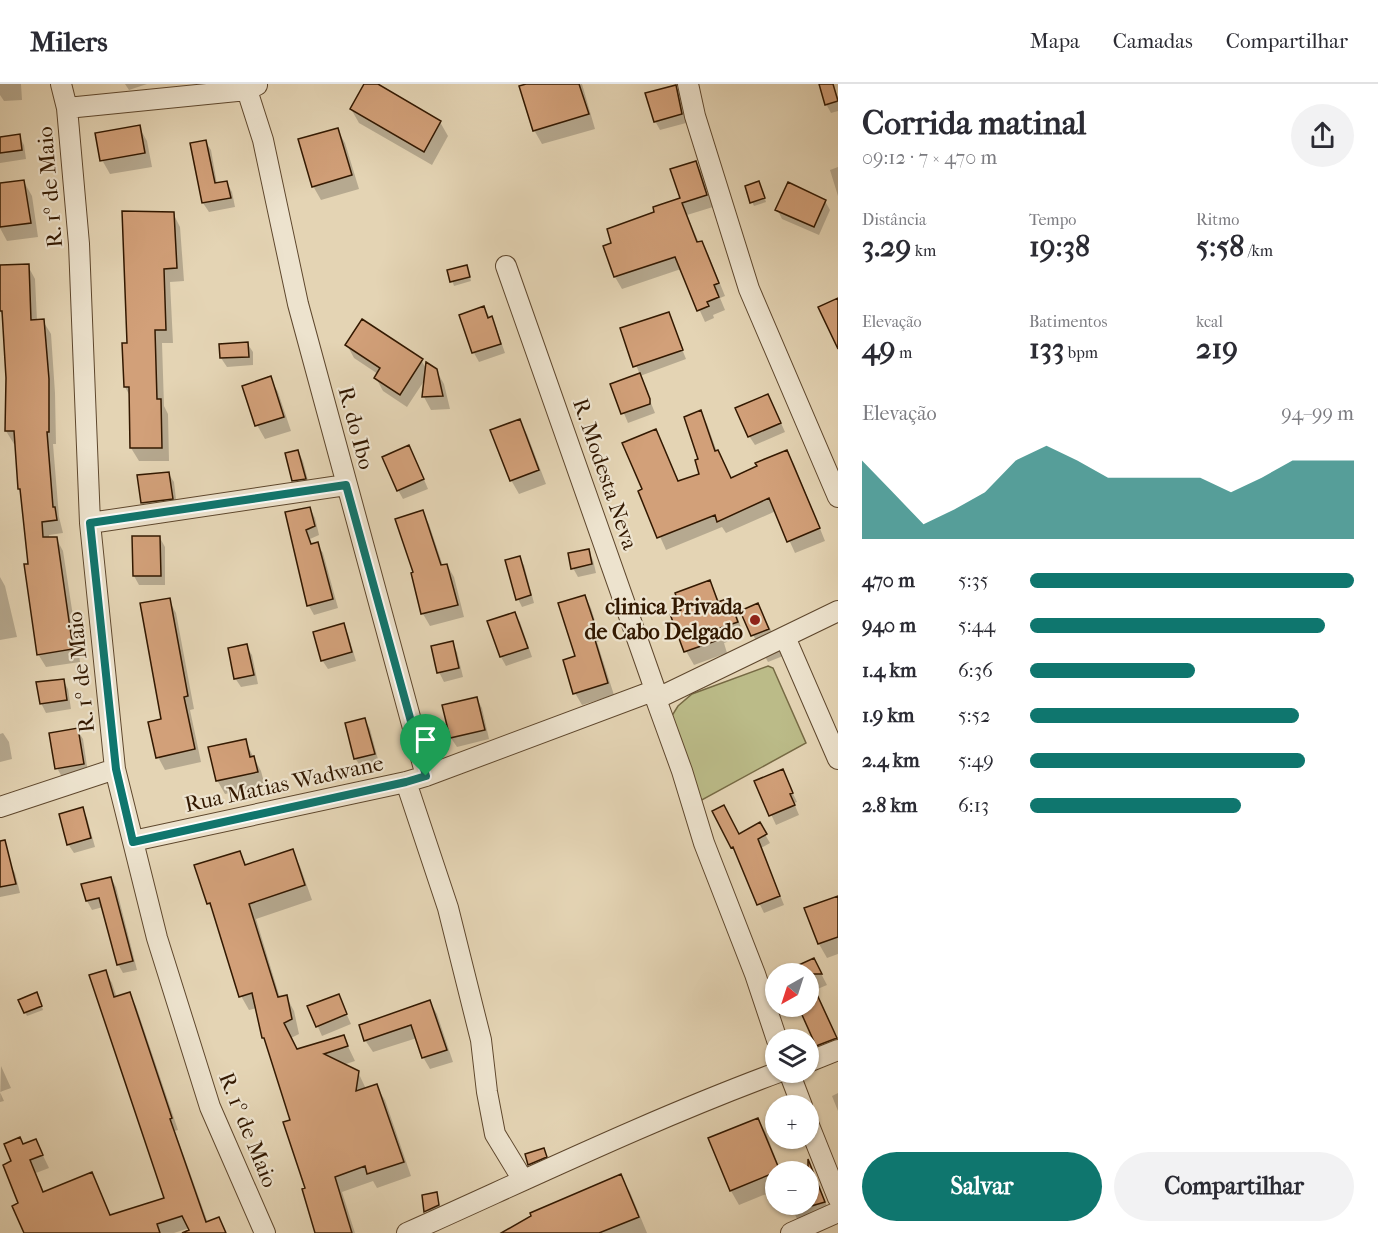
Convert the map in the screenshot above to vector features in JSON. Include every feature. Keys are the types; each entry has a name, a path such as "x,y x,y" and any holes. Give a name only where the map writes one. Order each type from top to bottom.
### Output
{"street":[{"name":"R. 1º de Maio","path":"61,84 67,108 79,244 90,523 116,769 157,938 210,1107 265,1233"},
{"path":"688,84 695,116 749,289 838,497"},
{"path":"67,108 253,87"},
{"name":"R. do Ibo","path":"253,87 298,304 426,776"},
{"name":"R. Modesta Neva","path":"506,266 656,695 704,843 755,974 773,1029"},
{"path":"90,523 346,485"},
{"name":"Rua Matias Wadwane","path":"133,842 426,776 656,695 838,611"},
{"path":"785,637 838,759"},
{"path":"0,807 116,769"},
{"path":"406,782 448,908 481,1040 495,1134 523,1180"},
{"path":"819,1058 838,1050"},
{"path":"407,1233 523,1180 739,1086 765,1077"},
{"path":"818,1149 838,1198"},
{"path":"791,1233 838,1212"}],"green space":[{"path":"768,666 773,668 806,743 700,801 668,722 678,706 692,694"}],"building":[{"path":"364,84 378,84 441,121 424,152 350,109"},
{"path":"579,84 589,114 533,131 519,86"},
{"path":"819,84 833,84 838,101 825,105"},
{"path":"676,85 682,114 654,122 645,93"},
{"path":"140,125 145,153 100,161 95,133"},
{"path":"338,128 352,175 312,187 298,139"},
{"path":"20,134 22,150 0,153 0,137"},
{"path":"206,140 215,183 227,181 231,198 202,203 190,143"},
{"path":"696,161 707,195 682,203 697,242 702,241 719,283 714,285 719,297 707,302 709,306 697,311 675,257 614,277 603,246 611,243 607,229 654,212 653,207 680,198 670,169"},
{"path":"24,180 31,223 0,227 0,183"},
{"path":"759,181 765,198 750,203 745,186"},
{"path":"788,182 826,200 814,227 775,210"},
{"path":"122,211 174,212 177,268 164,269 166,330 155,330 157,399 161,399 162,448 130,448 129,387 124,387 122,343 127,343"},
{"path":"29,264 31,320 44,319 49,379 49,432 47,432 53,507 55,507 57,520 42,522 43,537 57,537 73,649 37,655 24,564 28,564 20,489 18,489 14,431 5,431 6,378 2,311 0,311 0,265"},
{"path":"467,265 470,277 450,282 447,270"},
{"path":"838,298 838,349 818,307"},
{"path":"484,306 488,318 492,316 501,344 472,353 459,315"},
{"path":"669,312 683,350 633,367 620,328"},
{"path":"362,319 423,359 400,395 374,378 380,368 345,345"},
{"path":"248,342 249,357 220,358 219,344"},
{"path":"426,362 437,369 443,396 422,397"},
{"path":"640,373 650,404 621,414 610,384"},
{"path":"271,376 284,417 255,426 242,386"},
{"path":"768,394 781,423 748,437 735,408"},
{"path":"701,410 715,451 718,450 731,478 757,466 755,463 787,450 820,528 787,542 769,498 717,522 715,515 657,538 638,491 642,489 622,443 656,429 678,481 699,474 695,460 698,459 684,417"},
{"path":"520,419 539,470 510,481 490,430"},
{"path":"409,445 424,479 397,491 382,457"},
{"path":"298,450 306,479 292,481 285,453"},
{"path":"169,472 173,499 141,503 137,475"},
{"path":"310,507 315,526 306,530 311,544 318,542 333,599 307,606 285,512"},
{"path":"423,510 441,565 447,564 458,605 421,614 411,573 413,572 395,519"},
{"path":"132,536 160,536 161,576 133,576"},
{"path":"589,549 592,564 571,569 568,553"},
{"path":"520,556 531,595 516,600 505,560"},
{"path":"710,580 718,602 729,598 738,622 717,629 721,639 684,652 670,614 681,610 675,593"},
{"path":"585,595 596,628 592,630 608,683 573,694 563,660 575,656 558,603"},
{"path":"170,598 188,696 184,697 195,749 156,758 148,722 161,719 140,603"},
{"name":"clinica Privada de Cabo Delgado","path":"758,603 769,629 751,636 740,611"},
{"path":"515,612 528,648 500,657 487,621"},
{"path":"344,623 352,652 321,661 313,632"},
{"path":"453,641 459,668 437,673 431,646"},
{"path":"247,644 254,675 234,679 228,648"},
{"path":"64,679 67,700 40,704 36,682"},
{"path":"477,697 485,730 450,738 442,705"},
{"path":"365,718 375,754 354,759 345,723"},
{"path":"78,728 84,764 55,769 49,733"},
{"path":"246,739 250,757 254,756 258,772 216,781 208,747"},
{"path":"783,769 793,793 790,794 795,805 769,816 754,781"},
{"path":"724,805 739,834 760,822 767,834 758,839 780,896 757,905 733,847 731,848 712,811"},
{"path":"83,807 91,838 67,845 59,814"},
{"path":"5,840 16,884 0,887 0,841"},
{"path":"293,849 305,885 249,904 278,997 287,995 292,1019 284,1023 297,1049 344,1035 348,1046 324,1054 359,1071 356,1091 377,1084 404,1162 367,1174 365,1166 335,1177 352,1233 315,1233 302,1189 305,1188 283,1122 290,1120 264,1038 262,1038 252,993 239,997 210,903 207,904 194,865 240,851 245,865"},
{"path":"111,877 133,961 117,965 99,898 86,901 81,884"},
{"path":"838,896 838,937 818,944 804,908"},
{"path":"814,958 816,963 803,963"},
{"path":"106,970 114,997 130,992 172,1118 170,1119 206,1222 219,1217 226,1233 182,1233 189,1230 182,1216 157,1224 160,1233 24,1233 12,1206 18,1203 3,1165 11,1161 4,1144 20,1137 23,1144 36,1139 43,1155 30,1160 43,1192 92,1172 110,1215 164,1198 89,975"},
{"path":"37,992 42,1006 24,1013 18,1000"},
{"path":"339,994 347,1014 316,1027 307,1006"},
{"path":"819,999 837,1038 819,1045 819,1029 808,1029 803,1017 819,1017"},
{"path":"430,1000 447,1050 422,1058 411,1025 364,1041 359,1025"},
{"path":"758,1118 765,1135 765,1149 771,1149 776,1161 765,1161 765,1177 730,1191 708,1138"},
{"path":"544,1148 547,1157 528,1165 525,1154"},
{"path":"621,1174 639,1217 599,1233 501,1233 531,1216 530,1213"},
{"path":"819,1187 825,1202 819,1204"},
{"path":"437,1192 439,1205 424,1212 422,1195"}],"place":[{"name":"clinica Privada de Cabo Delgado","path":"755,620"}],"route":[{"path":"346,485 426,776 133,842 116,769 90,523 346,485"}]}
